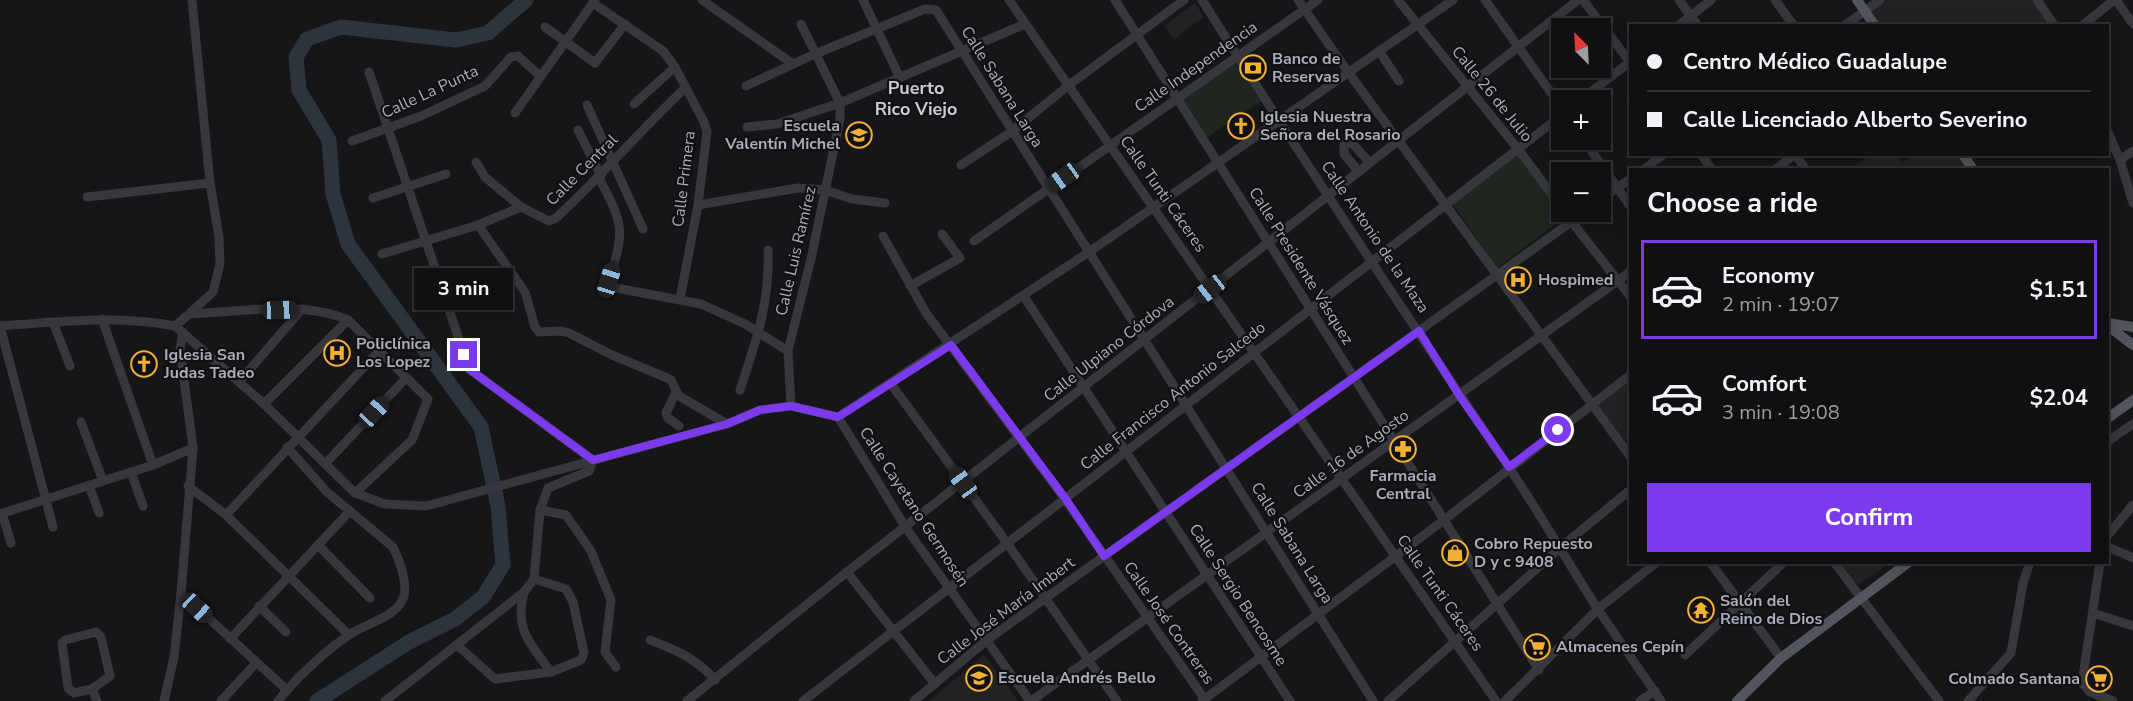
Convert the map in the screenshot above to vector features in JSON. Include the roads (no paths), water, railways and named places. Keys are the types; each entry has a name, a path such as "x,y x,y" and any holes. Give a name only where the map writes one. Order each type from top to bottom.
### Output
{"main road":[{"path":"1857,0 1874,24"},
{"path":"2109,324 2133,327"},
{"path":"2109,325 2133,345"},
{"path":"2109,417 2133,399"},
{"path":"1737,701 1781,658 1906,564"}],"street":[{"path":"164,701 174,657 193,448 179,329 189,314 213,292 220,264 219,237 210,183 192,0"},
{"path":"702,0 793,64"},
{"path":"863,0 900,78"},
{"name":"Calle Tunti Cáceres","path":"1009,0 1496,701"},
{"name":"Calle Presidente Vásquez","path":"1115,0 1539,670"},
{"path":"961,165 1011,132 1069,85 1184,0"},
{"name":"Calle Antonio de la Maza","path":"1202,0 1278,121 1330,195 1459,395 1509,467 1598,609 1661,701"},
{"path":"1298,0 1348,72 1629,455"},
{"name":"Calle Independencia","path":"974,241 1318,0"},
{"name":"Calle 26 de Julio","path":"1398,0 1551,193"},
{"path":"53,527 0,326 102,319 142,320 179,329 264,404 355,493 385,504 426,506 727,424 760,410 791,406 838,417 951,345 1089,252 1453,0"},
{"path":"1485,0 1551,93"},
{"name":"Calle Ulpiano Córdova","path":"687,701 847,572 1578,0"},
{"path":"1583,0 1629,61"},
{"path":"1679,0 1697,24"},
{"path":"1680,24 1711,0"},
{"path":"1774,0 1792,24"},
{"path":"1847,24 1880,0"},
{"path":"2037,0 2054,24"},
{"path":"2085,24 2115,0 2133,24"},
{"path":"515,113 594,1"},
{"name":"Calle Primera","path":"594,1 663,51 675,67 707,132 698,205 680,299"},
{"name":"Calle Sabana Larga","path":"878,29 931,8 936,10 1011,132 1228,468 1373,701"},
{"path":"545,27 595,63 625,24"},
{"path":"801,24 840,103"},
{"path":"747,127 777,124 840,103 1025,24"},
{"path":"746,86 815,54 878,29"},
{"path":"1379,51 1400,81"},
{"name":"Calle La Punta","path":"352,141 388,130 485,86 511,57 519,56 540,76"},
{"path":"1593,90 1629,63"},
{"path":"634,104 675,67"},
{"path":"369,72 469,369 593,460"},
{"name":"Calle Central","path":"382,254 478,225 521,207 549,221 556,218 600,177 685,88"},
{"name":"Calle Luis Ramírez","path":"791,406 788,351 811,259 840,119 840,103"},
{"path":"586,105 643,229"},
{"name":"Calle Francisco Antonio Salcedo","path":"803,701 1551,124"},
{"path":"578,130 621,228 621,240 609,280 611,287 614,290 701,304 759,332 788,351"},
{"path":"2109,134 2120,160 2133,203"},
{"path":"1359,172 1344,154 1344,145 1351,142 1370,163"},
{"path":"1591,150 1629,204"},
{"path":"2120,160 2133,151"},
{"path":"1646,168 1661,156"},
{"path":"1777,168 1794,156"},
{"path":"476,162 492,183 521,207"},
{"path":"373,198 446,174"},
{"path":"1611,193 1629,180"},
{"path":"87,197 210,183"},
{"path":"698,205 798,188 825,190 852,199 885,203"},
{"name":"Calle José María Imbert","path":"914,701 987,640 1571,222"},
{"path":"1573,222 1629,295"},
{"path":"478,225 525,292 535,327 539,332 570,333 670,380 676,392 727,424"},
{"path":"910,286 960,258 942,234"},
{"name":"Calle José Contreras","path":"883,236 926,313 1065,498 1204,700"},
{"path":"740,390 759,332 769,282 768,250"},
{"path":"444,295 511,272"},
{"name":"Calle 16 de Agosto","path":"1030,701 1629,273"},
{"name":"Calle Sergio Bencosme","path":"1023,295 1290,701"},
{"path":"189,314 302,309 333,313 348,320 428,399 412,440 355,493"},
{"path":"238,382 302,309"},
{"path":"102,319 153,465"},
{"path":"264,404 348,320"},
{"path":"53,322 70,366"},
{"path":"226,515 297,436 379,351"},
{"path":"1204,700 1444,520 1509,467 1629,376"},
{"path":"325,464 406,378"},
{"path":"891,384 1007,543 1117,701"},
{"path":"676,392 666,413 668,418 679,426"},
{"name":"Calle Cayetano Germosén","path":"838,417 906,528 1030,701"},
{"path":"81,422 103,480"},
{"path":"2109,440 2133,424"},
{"path":"278,701 286,690 349,635 389,614 401,603 405,589 399,560 393,547 327,492 287,447"},
{"path":"11,543 1,513 153,465 193,448"},
{"path":"385,701 524,592 534,579 540,510 548,488 589,471 593,460"},
{"path":"131,472 143,506"},
{"path":"89,485 99,513"},
{"path":"188,486 226,515 349,635"},
{"path":"1388,701 1560,548 1629,491"},
{"path":"2109,534 2133,505"},
{"path":"540,510 566,515 591,551 611,600 605,652 616,667"},
{"path":"230,639 286,575 350,511"},
{"path":"318,545 370,598"},
{"path":"2109,547 2133,558"},
{"path":"1505,701 1539,670 1598,609 1654,564"},
{"path":"1711,564 1781,658"},
{"path":"1685,655 1782,564"},
{"path":"1836,564 1939,701"},
{"path":"1968,701 2011,653 2023,583 2029,564"},
{"path":"2100,564 2082,683 2090,692 2113,701"},
{"path":"847,572 935,684"},
{"path":"458,646 495,679 551,672 576,664 584,653 573,602 566,589 534,579"},
{"path":"524,592 520,619 523,630 551,672"},
{"path":"181,593 286,690"},
{"path":"259,606 286,632"},
{"path":"2093,613 2133,627"},
{"path":"96,632 101,637 111,672 108,679 92,689 74,693 69,688 60,648 65,640 96,632"},
{"path":"650,640 685,654 701,664 715,680"},
{"path":"221,701 256,663"},
{"path":"92,689 97,701"},
{"path":"1640,701 1655,691"}],"waterway":[{"path":"317,701 409,642 455,619 483,597 503,565 498,506 481,427 348,244 333,194 329,140 299,90 296,57 307,39 341,27 456,40 488,33 526,0"}],"place":[{"name":"Banco de Reservas","path":"1253,68"},
{"name":"Iglesia Nuestra Señora del Rosario","path":"1241,126"},
{"name":"Escuela Valentín Michel","path":"859,135"},
{"name":"Hospimed","path":"1518,280"},
{"name":"Policlínica Los Lopez","path":"337,353"},
{"name":"Iglesia San Judas Tadeo","path":"144,364"},
{"name":"Farmacia Central","path":"1403,449"},
{"name":"Cobro Repuesto D y c 9408","path":"1455,553"},
{"name":"Salón del Reino de Dios","path":"1701,610"},
{"name":"Almacenes Cepín","path":"1537,647"},
{"name":"Escuela Andrés Bello","path":"979,678"},
{"name":"Colmado Santana","path":"2099,679"}],"district":[{"name":"Puerto Rico Viejo","path":"916,98"}]}
